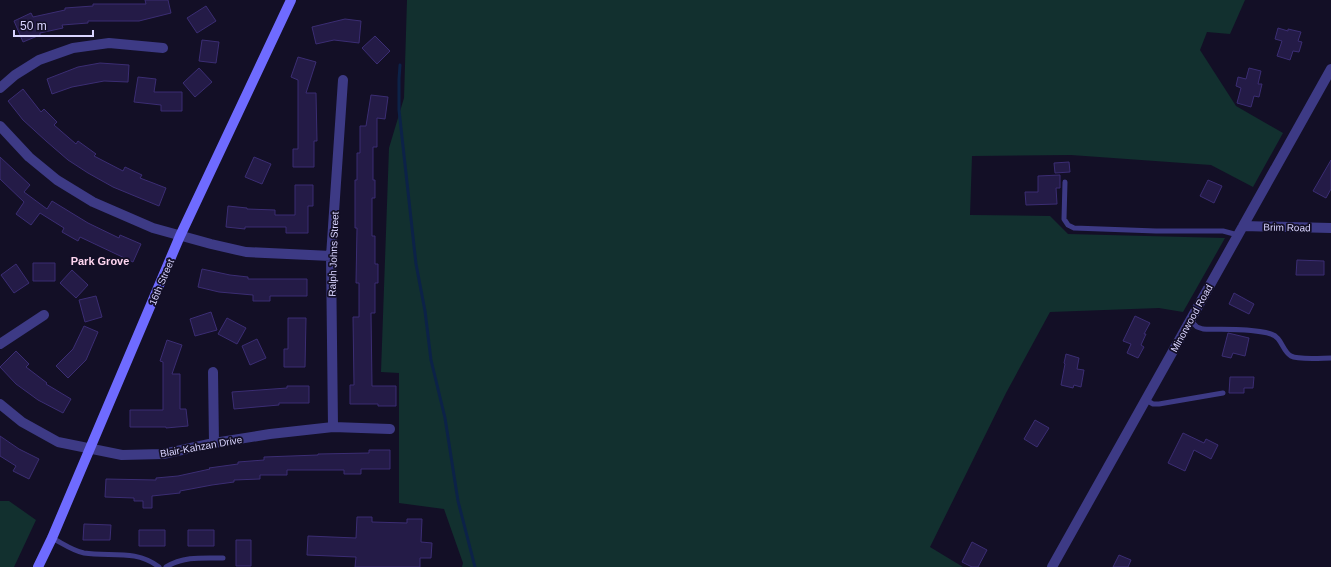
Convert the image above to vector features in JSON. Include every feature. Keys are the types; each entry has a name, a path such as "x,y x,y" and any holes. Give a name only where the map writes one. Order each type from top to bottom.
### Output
{"street":[{"name":"16th Street","path":"38,567 91,448 180,236 291,0"},
{"path":"0,88 14,75 39,60 73,48 109,43 163,48"},
{"name":"Minorwood Road","path":"1052,567 1331,69"},
{"name":"Ralph Johns Street","path":"333,428 331,256 343,80"},
{"path":"0,126 29,157 57,180 87,199 153,228 246,252 331,256"},
{"name":"Brim Road","path":"1240,231 1331,228"},
{"path":"0,344 44,315"},
{"path":"214,372 214,443"},
{"name":"Blair-Kahzan Drive","path":"0,404 22,422 58,442 122,455 163,454 214,443 270,434 333,428 390,429"}],"lane":[{"path":"1065,182 1064,219 1068,225 1074,228 1156,231 1240,231"},
{"path":"1190,320 1197,327 1203,329 1253,331 1272,334 1280,341 1291,356 1304,358 1331,358"},
{"path":"1146,400 1154,404 1159,404 1223,393"},
{"path":"52,538 82,552 130,555 150,560 159,567"},
{"path":"166,567 174,562 184,559 223,558"}],"green space":[{"path":"407,0 1245,0 1230,34 1207,32 1200,50 1236,106 1283,133 1253,187 1211,165 1071,155 972,156 970,215 1050,216 1068,234 1225,238 1183,312 1159,308 1050,312 1006,393 930,547 963,567 462,567 463,563 444,509 399,503 399,373 381,372 389,148 404,98"},
{"path":"0,501 9,501 36,520 14,567 0,567"}],"building":[{"path":"145,0 168,0 171,13 139,21 88,21 88,23 62,25 63,28 40,33 40,35 23,42 14,21 31,13 33,17 65,10 65,8 93,6 93,4 146,4"},
{"path":"206,6 216,21 197,33 187,18"},
{"path":"345,19 361,21 359,43 334,40 316,44 312,27"},
{"path":"1278,28 1288,31 1288,29 1301,32 1298,41 1302,42 1299,52 1293,51 1290,60 1277,56 1282,41 1275,39"},
{"path":"375,36 390,51 377,64 362,48"},
{"path":"202,40 219,42 216,63 199,61"},
{"path":"298,57 316,62 306,93 316,93 317,141 314,141 314,167 293,167 293,149 298,149 298,80 291,77"},
{"path":"100,63 129,65 128,82 104,81 72,87 52,94 47,79 78,67"},
{"path":"199,68 212,82 195,97 183,83"},
{"path":"1249,68 1261,71 1258,84 1262,84 1259,97 1254,96 1251,107 1237,103 1241,88 1236,86 1238,77 1246,79"},
{"path":"138,77 156,79 154,92 182,92 182,111 161,111 161,105 134,102"},
{"path":"23,89 41,112 44,109 57,122 54,125 76,144 78,141 96,154 94,156 123,171 125,167 142,175 140,178 166,188 159,206 113,187 68,160 23,120 8,101"},
{"path":"371,95 388,97 385,119 377,118 377,147 373,147 373,180 375,180 375,198 372,198 372,236 375,236 375,264 378,264 378,283 375,283 375,313 371,313 372,386 396,386 396,406 378,406 378,404 350,404 350,385 354,385 353,317 359,317 359,283 356,283 357,228 355,228 355,180 357,180 357,153 360,153 360,126 366,126"},
{"path":"0,157 30,185 24,192 47,209 52,201 88,223 119,238 120,235 141,244 133,262 80,237 78,241 62,232 64,228 40,213 31,225 16,214 24,202 0,179"},
{"path":"254,157 271,164 262,184 245,177"},
{"path":"1331,160 1331,189 1326,198 1313,191"},
{"path":"1069,162 1070,172 1055,173 1054,163"},
{"path":"1060,175 1060,188 1056,188 1057,204 1026,205 1025,192 1038,192 1038,176"},
{"path":"1208,180 1222,186 1214,203 1200,196"},
{"path":"295,185 313,185 313,206 308,206 308,233 286,233 286,227 245,227 245,229 226,227 228,206 247,209 275,210 275,215 295,215"},
{"path":"1297,260 1324,261 1324,275 1296,275"},
{"path":"33,263 55,263 55,281 33,281"},
{"path":"16,264 29,283 14,293 1,275"},
{"path":"202,269 248,277 248,279 307,279 307,296 270,296 270,301 253,301 253,295 219,292 198,287"},
{"path":"72,270 88,285 76,298 60,283"},
{"path":"1234,293 1254,304 1249,314 1229,304"},
{"path":"96,296 102,317 85,322 79,300"},
{"path":"211,312 217,330 195,336 190,319"},
{"path":"1135,316 1150,323 1144,334 1146,334 1141,345 1144,347 1138,358 1127,353 1131,344 1123,341"},
{"path":"227,318 246,328 237,344 218,334"},
{"path":"288,318 306,318 305,367 284,367 284,349 288,349"},
{"path":"84,326 98,332 86,360 68,378 56,366 73,349"},
{"path":"1228,333 1249,338 1245,356 1233,353 1231,358 1222,356"},
{"path":"257,339 266,358 250,365 242,346"},
{"path":"167,340 182,345 172,374 180,374 180,409 186,409 188,426 166,428 130,427 130,410 163,410 163,362 160,361"},
{"path":"16,351 29,364 26,367 47,383 46,384 71,399 63,413 38,400 16,384 0,367"},
{"path":"1066,354 1079,358 1077,369 1084,370 1081,387 1074,385 1073,388 1061,385"},
{"path":"1230,377 1254,377 1253,388 1244,388 1244,393 1229,393"},
{"path":"287,386 309,386 309,403 279,403 279,405 234,409 232,392 287,388"},
{"path":"1035,420 1049,428 1037,447 1024,439"},
{"path":"1183,433 1204,443 1206,439 1218,445 1211,459 1194,450 1185,471 1168,463"},
{"path":"0,436 19,449 39,459 29,479 13,471 16,466 0,456"},
{"path":"369,450 390,450 390,469 361,469 361,474 344,474 344,470 287,470 287,475 260,475 260,479 234,480 234,482 180,491 180,493 152,496 152,508 143,508 143,501 134,501 134,498 105,497 106,479 156,480 156,478 178,476 210,469 209,468 238,464 238,462 264,460 264,457 369,453"},
{"path":"357,517 372,517 372,522 407,523 407,519 422,519 421,542 432,543 431,558 420,558 420,567 355,567 356,557 307,555 308,536 356,538"},
{"path":"84,524 111,525 110,540 83,540"},
{"path":"139,530 165,530 165,546 139,546"},
{"path":"188,530 214,530 214,546 188,546"},
{"path":"236,540 251,540 251,566 236,566"},
{"path":"972,542 987,550 978,567 972,567 962,562"},
{"path":"1119,555 1131,560 1128,567 1113,567"}],"waterway":[{"path":"400,65 399,110 416,264 425,311 431,360 445,418 458,501 475,567"}],"district":[{"name":"Park Grove","path":"100,261"}]}
